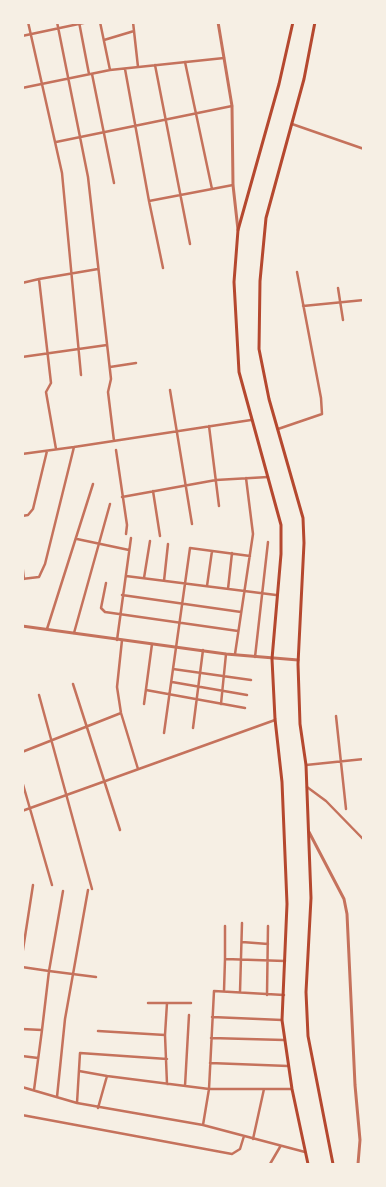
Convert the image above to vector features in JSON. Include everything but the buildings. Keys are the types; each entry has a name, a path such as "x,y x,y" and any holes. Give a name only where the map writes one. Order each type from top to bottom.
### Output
{"main road":[{"path":"293,22 279,84 238,230 234,282 239,372 281,525 281,554 272,659 275,720 282,782 286,881 282,1020 292,1089 308,1164"},
{"path":"315,22 304,79 266,218 260,281 260,348 278,430 303,518 304,543 298,660 300,716 306,765 312,901 306,992 308,1036 322,1117 333,1164"}],"street":[{"path":"28,22 62,173 81,375"},
{"path":"57,22 88,177 110,367 111,379 108,392 114,441"},
{"path":"22,36 88,22"},
{"path":"100,22 110,70"},
{"path":"133,22 138,67"},
{"path":"218,22 232,106 233,185 238,230"},
{"path":"79,24 114,182"},
{"path":"104,40 134,31"},
{"path":"22,88 110,70 225,58"},
{"path":"185,62 212,189"},
{"path":"155,65 164,120 190,244"},
{"path":"125,69 163,268"},
{"path":"56,142 232,106"},
{"path":"292,124 364,149"},
{"path":"149,201 233,185"},
{"path":"22,276 24,283 98,269"},
{"path":"278,430 322,414 321,398 297,272"},
{"path":"39,279 51,383 46,392 56,450"},
{"path":"338,288 343,320"},
{"path":"303,306 364,300"},
{"path":"22,357 107,345"},
{"path":"110,367 136,363"},
{"path":"170,390 175,431 192,524"},
{"path":"22,454 251,420"},
{"path":"209,426 219,506"},
{"path":"22,563 23,579 39,577 45,564 74,447"},
{"path":"116,450 127,525 126,534"},
{"path":"22,516 28,515 33,509 47,451"},
{"path":"122,497 216,480 268,476"},
{"path":"235,654 253,534 246,478"},
{"path":"47,629 93,484"},
{"path":"153,492 160,536"},
{"path":"74,633 110,504"},
{"path":"117,640 118,615 126,576 130,538"},
{"path":"77,539 129,550"},
{"path":"144,578 150,541"},
{"path":"254,657 268,542"},
{"path":"164,581 168,544"},
{"path":"164,733 190,548 250,556"},
{"path":"207,586 212,551"},
{"path":"228,589 232,553"},
{"path":"126,576 276,595"},
{"path":"106,583 101,608 105,612 238,631"},
{"path":"122,595 241,612"},
{"path":"22,626 226,654 298,660"},
{"path":"122,640 117,687 121,713 138,769"},
{"path":"144,704 152,644"},
{"path":"193,728 203,650"},
{"path":"221,704 226,654"},
{"path":"173,669 251,680"},
{"path":"172,682 248,694"},
{"path":"73,684 120,830"},
{"path":"146,690 245,708"},
{"path":"40,695 92,889"},
{"path":"22,752 121,713"},
{"path":"336,716 346,809"},
{"path":"22,812 67,794 275,720"},
{"path":"306,765 364,758"},
{"path":"22,781 52,885"},
{"path":"307,786 326,801 364,840"},
{"path":"309,831 344,898 348,914 355,1085 360,1140 358,1164"},
{"path":"22,956 33,885"},
{"path":"57,1097 64,1019 74,974 88,890"},
{"path":"34,1090 49,971 63,891"},
{"path":"240,992 242,923"},
{"path":"224,991 225,926"},
{"path":"267,994 268,926"},
{"path":"242,942 268,944"},
{"path":"225,959 285,961"},
{"path":"22,967 96,977"},
{"path":"203,1126 209,1089 214,991 284,995"},
{"path":"167,1002 165,1035 167,1084"},
{"path":"148,1003 191,1003"},
{"path":"185,1086 189,1015"},
{"path":"212,1017 282,1020"},
{"path":"22,1029 42,1030"},
{"path":"98,1031 165,1035"},
{"path":"211,1038 284,1040"},
{"path":"77,1103 80,1053 167,1059"},
{"path":"22,1056 39,1058"},
{"path":"210,1063 288,1066"},
{"path":"79,1071 209,1089 292,1089"},
{"path":"98,1108 107,1076"},
{"path":"22,1086 98,1108 203,1126 280,1147 306,1152"},
{"path":"253,1139 264,1089"},
{"path":"22,1114 232,1154 240,1149 244,1136"},
{"path":"270,1164 280,1147"}]}
